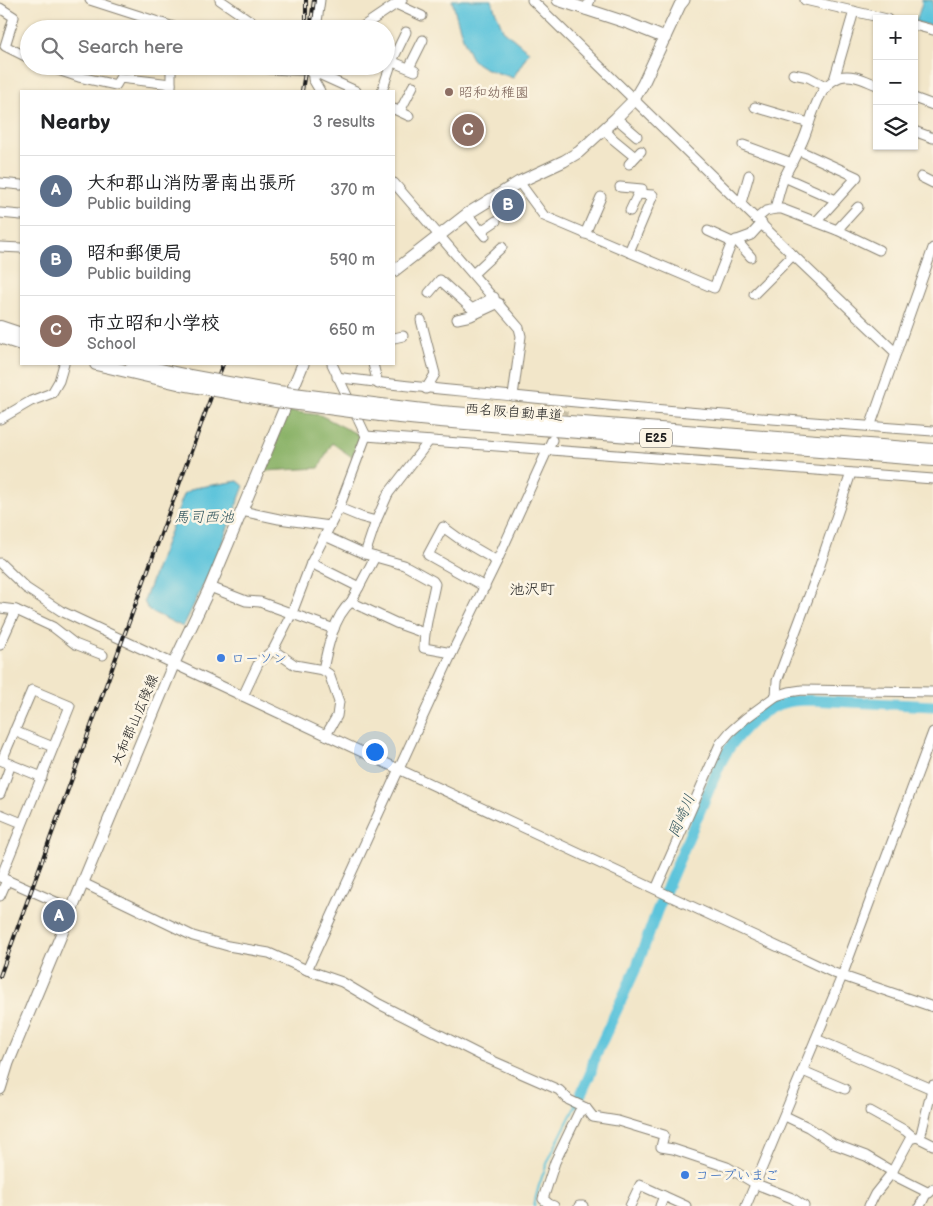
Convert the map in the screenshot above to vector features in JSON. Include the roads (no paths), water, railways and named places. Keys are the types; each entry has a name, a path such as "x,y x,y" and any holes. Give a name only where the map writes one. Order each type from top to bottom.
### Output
{"highway":[{"path":"0,327 20,334"},
{"path":"0,337 20,344"},
{"name":"西名阪自動車道","path":"102,365 183,379 278,392 440,421 933,461"},
{"name":"西名阪自動車道","path":"136,365 183,379"},
{"name":"西名阪自動車道","path":"381,410 441,412 933,450"}],"main road":[{"path":"558,0 588,5 665,38"},
{"path":"395,271 467,214 519,182 579,152 616,118 634,99 684,0"},
{"name":"大和郡山広陵線","path":"0,1089 4,1064 83,884 174,663 210,587 303,365"}],"street":[{"path":"90,0 152,20"},
{"path":"220,0 249,20"},
{"path":"317,20 320,0"},
{"path":"532,0 896,353"},
{"path":"804,0 873,16"},
{"path":"372,20 399,2 422,16"},
{"path":"0,8 14,17 5,46 20,54"},
{"path":"830,84 854,11"},
{"path":"918,27 933,30"},
{"path":"395,50 406,32"},
{"path":"395,63 412,70 423,40"},
{"path":"793,74 830,84"},
{"path":"73,75 116,85 120,78 171,88 171,75"},
{"path":"313,75 317,89"},
{"path":"325,75 354,90"},
{"path":"382,90 386,75"},
{"path":"775,209 784,177 805,138 808,123 817,101 830,84 841,76 853,76 873,84"},
{"path":"409,116 397,110 413,86"},
{"path":"918,99 933,105"},
{"path":"755,107 808,123"},
{"path":"616,118 637,136"},
{"path":"604,129 635,157"},
{"path":"918,132 933,138"},
{"path":"743,145 792,163"},
{"path":"798,150 857,177 816,222"},
{"path":"741,203 749,175"},
{"path":"784,177 836,200"},
{"path":"921,178 933,183"},
{"path":"519,182 544,216 714,288 734,241 751,235 766,211 782,209 837,230 879,250"},
{"path":"0,183 20,185"},
{"path":"395,184 519,328 521,333 513,396"},
{"path":"620,187 642,189 642,194"},
{"path":"629,252 653,195 638,194 630,211"},
{"path":"585,234 601,197"},
{"path":"837,230 858,207"},
{"path":"0,213 20,215"},
{"path":"467,214 483,234 496,221"},
{"path":"708,231 734,241 751,257"},
{"path":"0,247 20,248"},
{"path":"474,274 502,247"},
{"path":"870,427 933,248"},
{"path":"754,294 793,255"},
{"path":"429,293 440,280 472,309 496,300"},
{"path":"457,319 471,316 496,300"},
{"path":"421,320 435,374 426,389"},
{"path":"395,338 403,336"},
{"path":"0,419 31,401 52,393 59,381 64,365"},
{"path":"243,696 259,662 273,650 292,613 312,563 339,508 366,436 332,365"},
{"path":"373,365 378,384"},
{"path":"337,377 378,384 513,396 565,406 933,431"},
{"path":"366,436 933,480"},
{"path":"307,970 552,440"},
{"path":"365,554 376,520 388,494 429,442"},
{"path":"776,696 777,681 816,577 851,473"},
{"path":"339,508 361,517 376,520"},
{"path":"242,511 279,519 330,526"},
{"path":"484,587 428,554 443,527 497,561"},
{"path":"325,536 365,554 404,566 434,582 432,603 424,633 424,648 452,654"},
{"path":"323,670 334,629 375,557"},
{"path":"0,563 26,588 61,611 842,976 933,1007"},
{"path":"312,563 359,587"},
{"path":"210,587 246,601 260,602 334,629"},
{"path":"351,602 396,623 424,633"},
{"path":"0,608 16,610 53,627 75,644 103,656"},
{"path":"0,646 16,610"},
{"path":"273,650 295,664 323,670 329,674 339,702 337,716 326,735"},
{"path":"0,896 3,878 22,823 42,777 70,706 32,690 1,760 42,777"},
{"path":"657,890 720,744 746,718 776,696 802,690 933,692"},
{"path":"14,731 53,747"},
{"path":"746,1206 842,976 933,732"},
{"path":"0,794 12,764"},
{"path":"0,814 22,823"},
{"path":"3,878 72,909"},
{"path":"83,884 193,936 228,946 269,953 307,970 342,982 379,1004 484,1057 559,1090 571,1101 585,1107 592,1117 618,1121 664,1135 660,1147 673,1149 727,1167 756,1184 792,1198 804,1206"},
{"path":"816,1039 932,1087 916,1138"},
{"path":"803,1071 845,1089"},
{"path":"554,1206 543,1199 555,1162 579,1112 585,1107"},
{"path":"870,1111 916,1138 933,1145"},
{"path":"785,1116 808,1127 834,1144 880,1164 892,1173 930,1191 920,1206"},
{"path":"869,1206 874,1194 892,1173 910,1139 916,1138"},
{"path":"630,1206 640,1185 686,1206"},
{"path":"660,1206 664,1196"},
{"path":"578,1206 583,1206"}],"water":[{"path":"452,0 491,0 503,30 529,52 513,78 486,69 473,60 464,41"},
{"path":"921,0 933,0 933,26 918,22"},
{"name":"馬司西池","path":"238,481 244,486 215,561 183,627 148,610 144,601 184,494 194,488"}],"waterway":[{"name":"岡崎川","path":"578,1101 591,1072 594,1059 637,966 657,911 720,764 725,754 746,727 773,707 793,701 810,700 933,706"},
{"path":"534,1206 545,1168 575,1107"}],"tunnel":[{"path":"558,426 564,410"}],"railway":[{"path":"306,0 306,19"},
{"path":"311,20 314,0"},
{"path":"302,90 305,75"},
{"path":"0,976 223,365"}],"place":[{"name":"昭和幼稚園","path":"449,92"},
{"name":"市立昭和小学校","path":"468,130"},
{"name":"昭和郵便局","path":"508,205"},
{"name":"ローソン","path":"221,658"},
{"name":"大和郡山消防署南出張所","path":"59,916"},
{"name":"コープいまご","path":"685,1175"}],"district":[{"name":"池沢町","path":"532,589"}]}
